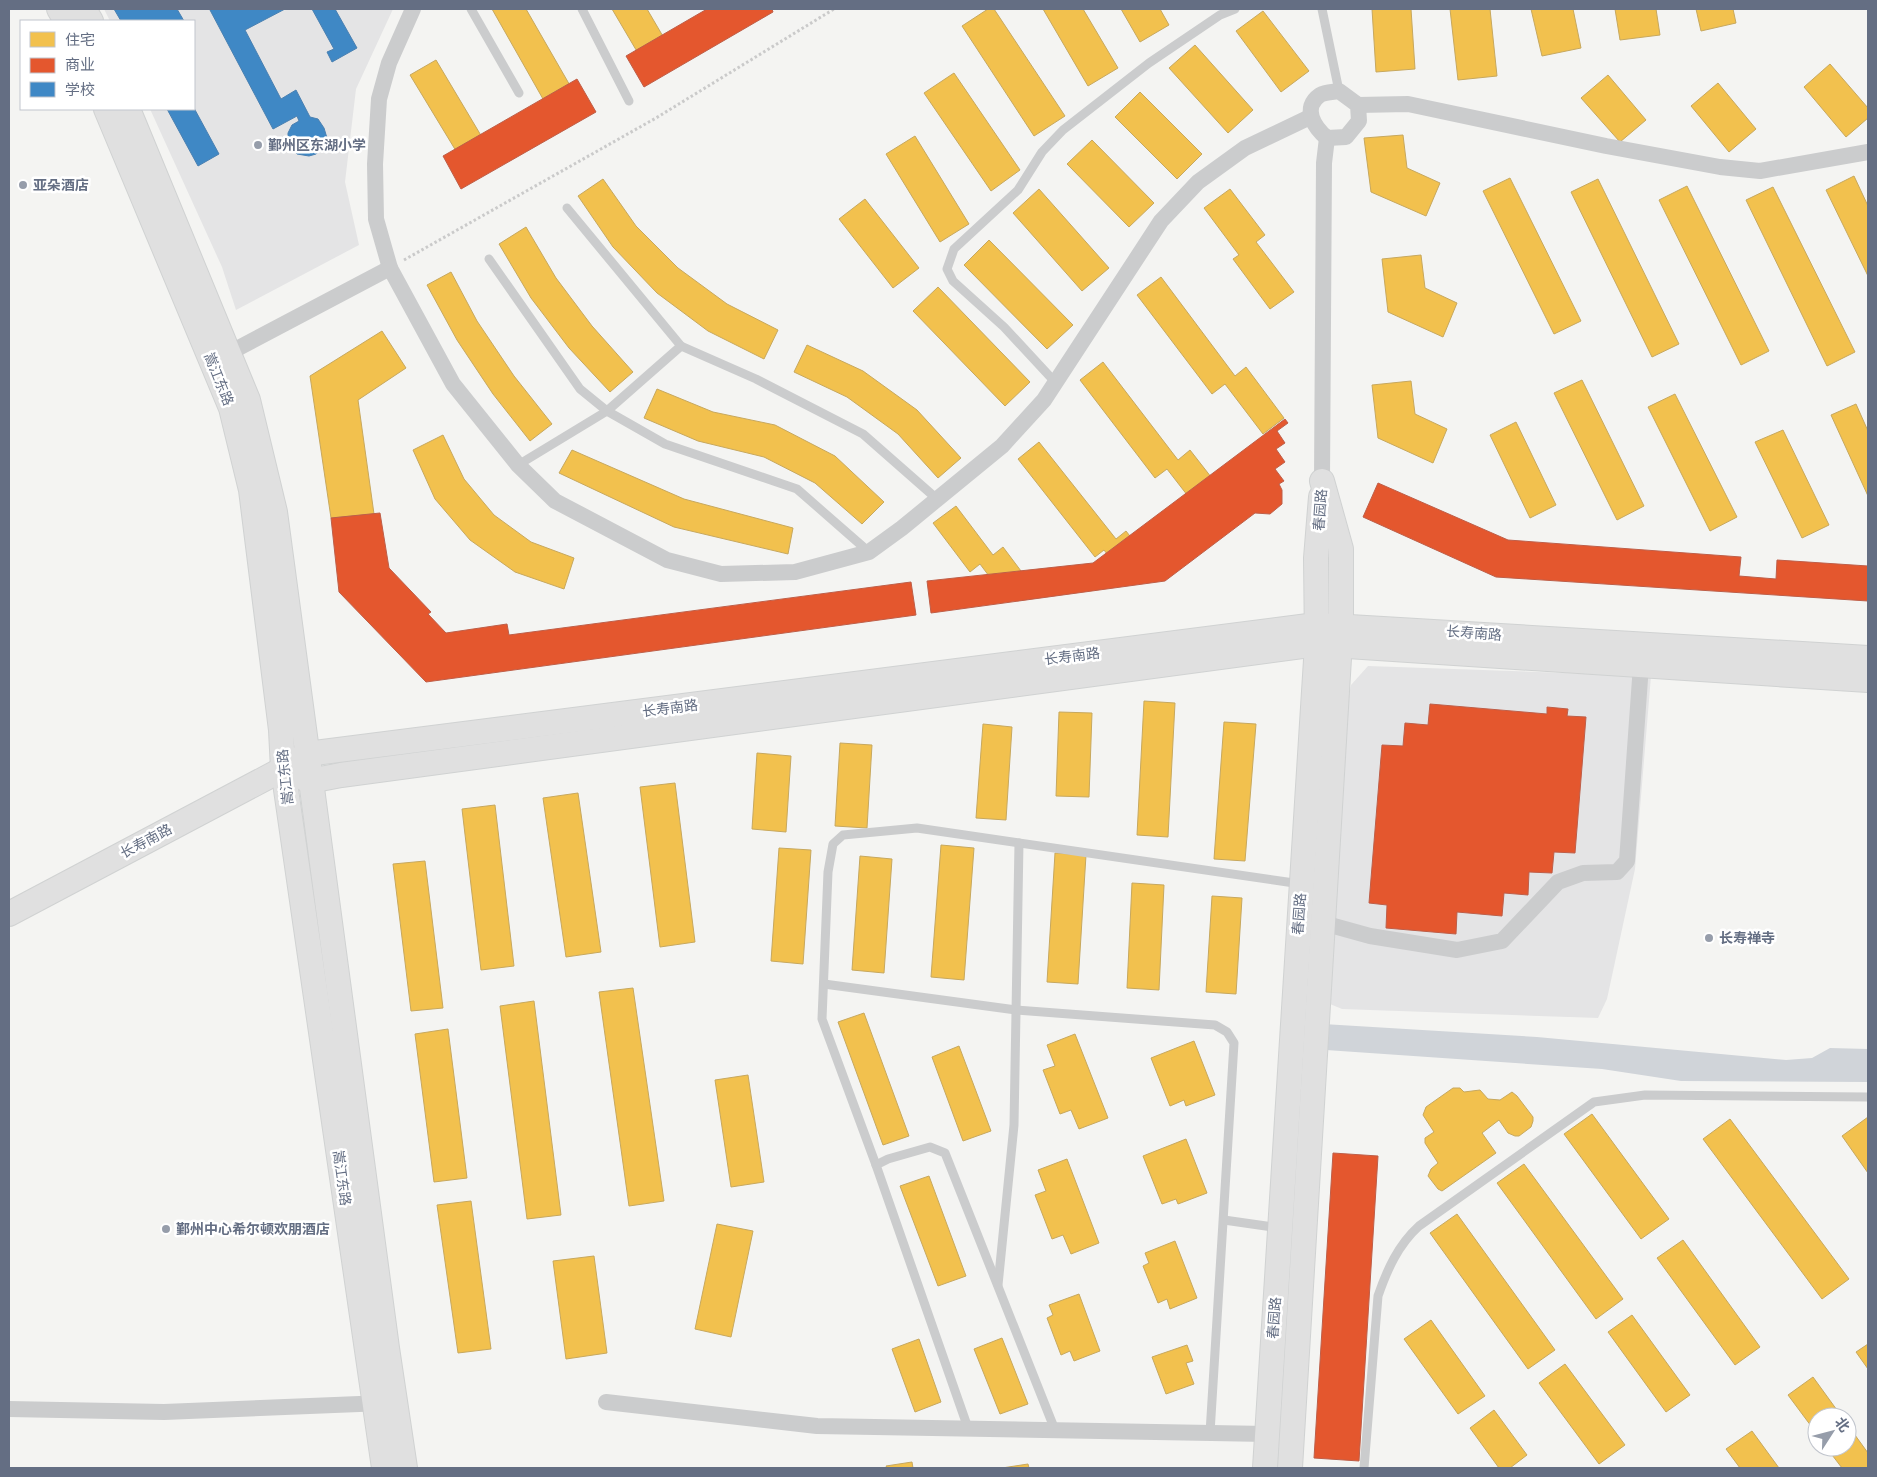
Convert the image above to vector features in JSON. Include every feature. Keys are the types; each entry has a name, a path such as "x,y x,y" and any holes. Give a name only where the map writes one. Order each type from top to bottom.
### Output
{"main road":[{"path":"59,9 65,20"},
{"path":"84,9 90,20"},
{"name":"嵩江东路","path":"106,110 231,408 251,490 281,730 283,769 385,1403 405,1468"},
{"name":"嵩江东路","path":"128,110 248,400 275,512 307,754 385,1403 384,1468"},
{"name":"春园路","path":"1290,1468 1341,634 1341,549 1322,481"},
{"name":"春园路","path":"1265,1468 1316,634 1316,558 1322,481"},
{"name":"长寿南路","path":"9,914 283,769 307,754 1316,634 1868,658"},
{"name":"长寿南路","path":"310,781 361,772 1316,634"},
{"name":"长寿南路","path":"1341,634 1642,666 1868,680"},
{"path":"283,769 310,781"}],"street":[{"path":"413,9 389,63 378,100 375,164 376,219 390,268 453,384 518,465 555,500 667,560 721,574 795,572 869,552 1002,446 1044,400 1161,221 1198,182 1245,148 1310,117"},
{"path":"1358,105 1359,122 1346,137 1327,138 1316,129 1310,117 1313,104 1320,95 1340,91 1358,105 1408,104 1606,146 1720,167 1760,171 1868,152"},
{"path":"1322,481 1324,163 1327,138"},
{"path":"229,353 390,268"},
{"path":"1323,923 1370,936 1458,950 1502,940 1558,882 1583,873 1617,872 1627,862 1642,666"},
{"path":"606,1402 817,1426 1267,1434"},
{"path":"9,1409 164,1412 385,1403"}],"lane":[{"path":"471,9 519,93"},
{"path":"582,9 629,101"},
{"path":"1055,382 1004,327 953,281 947,269 949,257 954,249 1018,190 1042,152 1063,130 1156,58 1220,15 1235,9"},
{"path":"1322,9 1340,91"},
{"path":"567,208 681,346 756,379 863,434 937,499"},
{"path":"488,260 580,389 606,411 665,444 796,490 869,552"},
{"path":"518,465 606,411 681,346"},
{"path":"968,1428 876,1165 822,1020 828,872 833,844 843,835 917,828 1301,884"},
{"path":"998,1286 1014,1125 1019,843"},
{"path":"824,984 1016,1010 1215,1026 1227,1032 1234,1043 1210,1433"},
{"path":"1364,1468 1378,1296 1387,1270 1406,1237 1419,1226 1594,1102 1645,1095 1868,1097"},
{"path":"876,1165 888,1159 930,1147 945,1153 1055,1430"},
{"path":"1224,1220 1280,1228"}],"path":[{"path":"390,268 656,118 834,9"}],"shaded area":[{"name":"鄞州区东湖小学","path":"104,9 393,9 356,89 345,182 359,245 236,310 222,267 150,110 195,110 195,20 110,20"},
{"path":"1368,666 1651,676 1635,869 1607,999 1598,1018 1342,1009 1330,1004 1346,709 1351,685"},
{"path":"1323,1024 1537,1037 1786,1060 1812,1058 1830,1048 1868,1049 1868,1082 1681,1081 1602,1069 1326,1050"}],"building: 住宅":[{"path":"492,9 526,9 587,115 560,129"},
{"path":"612,9 647,9 678,62 652,77"},
{"path":"728,9 764,9 767,13 740,28"},
{"path":"988,9 994,9 1065,116 1034,136 962,26"},
{"path":"1043,9 1083,9 1118,68 1088,86"},
{"path":"1121,9 1160,9 1169,25 1140,42"},
{"path":"1372,9 1411,9 1415,69 1376,72"},
{"path":"1450,9 1490,9 1497,76 1458,80"},
{"path":"1531,9 1573,9 1581,48 1542,56"},
{"path":"1615,9 1656,9 1660,35 1620,40"},
{"path":"1696,9 1733,9 1736,23 1701,31"},
{"path":"1263,11 1309,71 1281,92 1236,31"},
{"path":"1195,45 1253,110 1228,133 1169,68"},
{"path":"436,60 498,164 473,179 410,75"},
{"path":"1830,64 1868,108 1868,118 1846,137 1804,87"},
{"path":"954,73 1020,170 991,191 924,93"},
{"path":"1608,75 1646,120 1620,142 1581,98"},
{"path":"1718,83 1756,129 1729,152 1691,106"},
{"path":"1140,92 1202,154 1177,179 1115,117"},
{"path":"1403,135 1407,168 1440,183 1426,216 1371,192 1364,138"},
{"path":"915,136 969,224 940,242 886,154"},
{"path":"1092,140 1154,203 1129,227 1067,164"},
{"path":"1854,176 1868,206 1868,276 1826,190"},
{"path":"1510,178 1581,321 1554,334 1483,191"},
{"path":"603,179 636,226 678,268 727,304 778,330 764,359 708,331 657,293 613,247 578,196"},
{"path":"1598,179 1679,344 1652,357 1571,192"},
{"path":"1687,186 1769,351 1741,365 1659,200"},
{"path":"1773,187 1855,352 1827,366 1746,200"},
{"path":"1039,189 1109,268 1082,291 1013,213"},
{"path":"1230,189 1265,235 1256,242 1294,292 1270,309 1233,259 1239,255 1204,208"},
{"path":"865,199 919,268 893,288 839,219"},
{"path":"526,227 556,278 592,326 633,372 610,392 569,348 531,298 499,244"},
{"path":"989,240 1073,325 1047,349 964,265"},
{"path":"1421,255 1425,288 1457,303 1443,337 1388,312 1382,259"},
{"path":"451,272 477,321 514,376 552,424 530,441 493,394 457,340 427,285"},
{"path":"1161,277 1235,376 1246,367 1284,418 1263,434 1225,384 1212,394 1137,295"},
{"path":"938,287 1030,382 1005,406 913,311"},
{"path":"382,331 406,368 358,400 374,514 331,518 310,376"},
{"path":"807,345 863,371 917,410 961,458 938,478 898,434 847,397 794,372"},
{"path":"1103,362 1178,460 1190,450 1229,500 1205,518 1167,469 1155,478 1080,380"},
{"path":"1582,380 1644,506 1617,520 1554,393"},
{"path":"1411,381 1415,414 1447,429 1433,463 1378,438 1372,385"},
{"path":"657,389 713,412 775,425 835,456 884,502 862,524 815,483 764,457 698,441 644,418"},
{"path":"1675,394 1737,517 1710,531 1648,407"},
{"path":"1856,404 1868,431 1868,496 1831,415"},
{"path":"1516,422 1556,505 1530,518 1490,435"},
{"path":"1783,430 1829,525 1802,538 1755,442"},
{"path":"443,435 464,479 494,515 531,542 574,558 564,589 515,572 470,540 435,499 413,450"},
{"path":"1039,442 1116,539 1126,531 1154,567 1131,585 1104,550 1095,557 1018,459"},
{"path":"572,450 684,499 793,528 788,554 674,527 559,473"},
{"path":"1379,489 1508,547 1497,571 1368,514"},
{"path":"956,506 993,555 1003,547 1030,583 1007,600 980,564 970,572 933,523"},
{"path":"374,517 382,573 374,574 375,581 342,585 333,523"},
{"path":"1549,548 1735,563 1733,589 1547,574"},
{"path":"1779,564 1868,570 1868,597 1777,591"},
{"path":"388,579 408,600 413,595 427,610 422,615 441,635 422,652 417,646 406,656 365,612 376,602 370,596"},
{"path":"900,586 904,614 715,639 711,611"},
{"path":"687,614 690,642 549,661 545,633"},
{"path":"506,627 512,663 436,676 434,664 447,662 443,637"},
{"path":"1144,701 1175,703 1168,837 1137,835"},
{"path":"1059,712 1092,713 1089,797 1056,796"},
{"path":"1224,722 1256,724 1245,861 1214,859"},
{"path":"983,724 1012,727 1006,820 976,818"},
{"path":"840,743 872,745 867,828 835,826"},
{"path":"757,753 791,756 786,832 752,829"},
{"path":"675,783 695,942 660,947 640,787"},
{"path":"578,793 601,952 566,957 543,798"},
{"path":"495,805 514,966 481,970 462,809"},
{"path":"941,845 974,848 964,980 931,977"},
{"path":"779,848 811,850 803,964 771,961"},
{"path":"1055,853 1086,855 1078,984 1047,982"},
{"path":"860,856 892,859 884,973 852,970"},
{"path":"425,861 443,1008 411,1011 393,864"},
{"path":"1132,883 1164,885 1159,990 1127,988"},
{"path":"1212,896 1242,898 1236,994 1206,992"},
{"path":"633,988 664,1201 629,1206 599,992"},
{"path":"534,1001 561,1215 527,1219 500,1006"},
{"path":"864,1013 909,1136 883,1145 838,1022"},
{"path":"448,1029 467,1178 434,1182 415,1034"},
{"path":"1075,1034 1108,1118 1079,1129 1071,1110 1060,1114 1043,1070 1055,1066 1047,1045"},
{"path":"1194,1041 1215,1095 1186,1106 1184,1100 1170,1106 1151,1058"},
{"path":"959,1046 991,1131 963,1141 932,1057"},
{"path":"748,1075 764,1182 731,1187 715,1080"},
{"path":"1453,1088 1460,1088 1464,1092 1480,1090 1488,1099 1500,1100 1512,1092 1533,1117 1533,1121 1531,1127 1519,1136 1508,1133 1499,1120 1482,1133 1496,1153 1442,1191 1438,1189 1428,1176 1431,1169 1438,1163 1425,1143 1425,1138 1434,1132 1423,1115 1426,1107"},
{"path":"1592,1114 1669,1219 1641,1239 1564,1134"},
{"path":"1868,1117 1868,1173 1842,1136"},
{"path":"1730,1119 1849,1279 1822,1299 1703,1139"},
{"path":"1186,1139 1207,1193 1178,1204 1176,1199 1162,1204 1143,1156"},
{"path":"1067,1159 1099,1243 1071,1254 1063,1235 1052,1239 1035,1195 1046,1191 1038,1170"},
{"path":"1342,1164 1374,1166 1369,1248 1337,1246"},
{"path":"1524,1164 1623,1299 1596,1319 1497,1183"},
{"path":"929,1176 966,1276 938,1286 900,1186"},
{"path":"471,1201 491,1349 458,1353 437,1205"},
{"path":"1457,1214 1555,1350 1528,1369 1430,1233"},
{"path":"717,1224 753,1231 731,1337 695,1329"},
{"path":"1683,1240 1760,1347 1735,1365 1657,1258"},
{"path":"1175,1241 1197,1298 1170,1309 1167,1299 1158,1303 1143,1266 1149,1263 1145,1253"},
{"path":"594,1256 607,1353 566,1359 553,1261"},
{"path":"1335,1265 1366,1267 1361,1348 1330,1346"},
{"path":"1079,1294 1100,1351 1074,1361 1070,1351 1061,1355 1047,1318 1053,1315 1049,1305"},
{"path":"1632,1315 1690,1395 1666,1412 1608,1332"},
{"path":"1431,1320 1485,1396 1458,1414 1404,1339"},
{"path":"1002,1338 1028,1404 1000,1414 974,1349"},
{"path":"919,1339 941,1402 915,1412 892,1349"},
{"path":"1868,1344 1868,1369 1856,1352"},
{"path":"1187,1345 1193,1361 1186,1363 1194,1384 1166,1394 1152,1357"},
{"path":"1565,1364 1625,1445 1599,1464 1539,1383"},
{"path":"1330,1365 1361,1367 1356,1449 1325,1447"},
{"path":"1813,1377 1835,1407 1807,1407 1807,1421 1788,1395"},
{"path":"1494,1410 1527,1455 1510,1468 1499,1468 1470,1428"},
{"path":"1752,1431 1779,1468 1740,1468 1726,1449"},
{"path":"1857,1438 1868,1453 1868,1468 1842,1468 1834,1457 1857,1457"},
{"path":"912,1462 913,1468 887,1468 886,1466"},
{"path":"1028,1464 1029,1468 1002,1468"}],"building: 商业":[{"path":"707,9 772,9 773,12 644,87 626,56"},
{"path":"577,79 596,112 461,189 443,156"},
{"path":"1285,419 1288,423 1277,431 1285,443 1276,449 1285,462 1275,469 1284,481 1279,484 1282,490 1282,504 1270,514 1255,513 1165,581 931,613 927,581 1093,563"},
{"path":"1378,483 1508,540 1741,557 1739,576 1776,579 1777,560 1868,566 1868,601 1496,577 1363,517"},
{"path":"380,513 389,568 431,612 428,614 446,633 507,624 509,635 911,582 916,615 426,682 339,592 331,518"},
{"path":"1430,704 1547,714 1547,707 1568,709 1567,716 1586,717 1575,853 1554,852 1552,873 1529,872 1528,895 1504,893 1502,916 1457,912 1456,934 1386,928 1387,905 1369,903 1382,745 1403,746 1405,723 1428,725"},
{"path":"1333,1153 1378,1156 1359,1461 1314,1458"}],"building: 学校":[{"path":"114,9 177,9 183,20 120,20"},
{"path":"285,9 245,30 281,99 296,90 310,117 318,119 324,128 327,138 323,148 316,154 309,156 297,154 288,143 288,133 292,125 299,121 297,116 273,129 210,10"},
{"path":"312,9 335,9 357,48 332,62 327,52 334,49"},
{"path":"168,110 195,110 219,154 198,166"}],"place":[{"name":"鄞州区东湖小学","path":"258,145"},
{"name":"亚朵酒店","path":"23,185"},
{"name":"长寿禅寺","path":"1709,938"},
{"name":"鄞州中心希尔顿欢朋酒店","path":"166,1229"}]}
